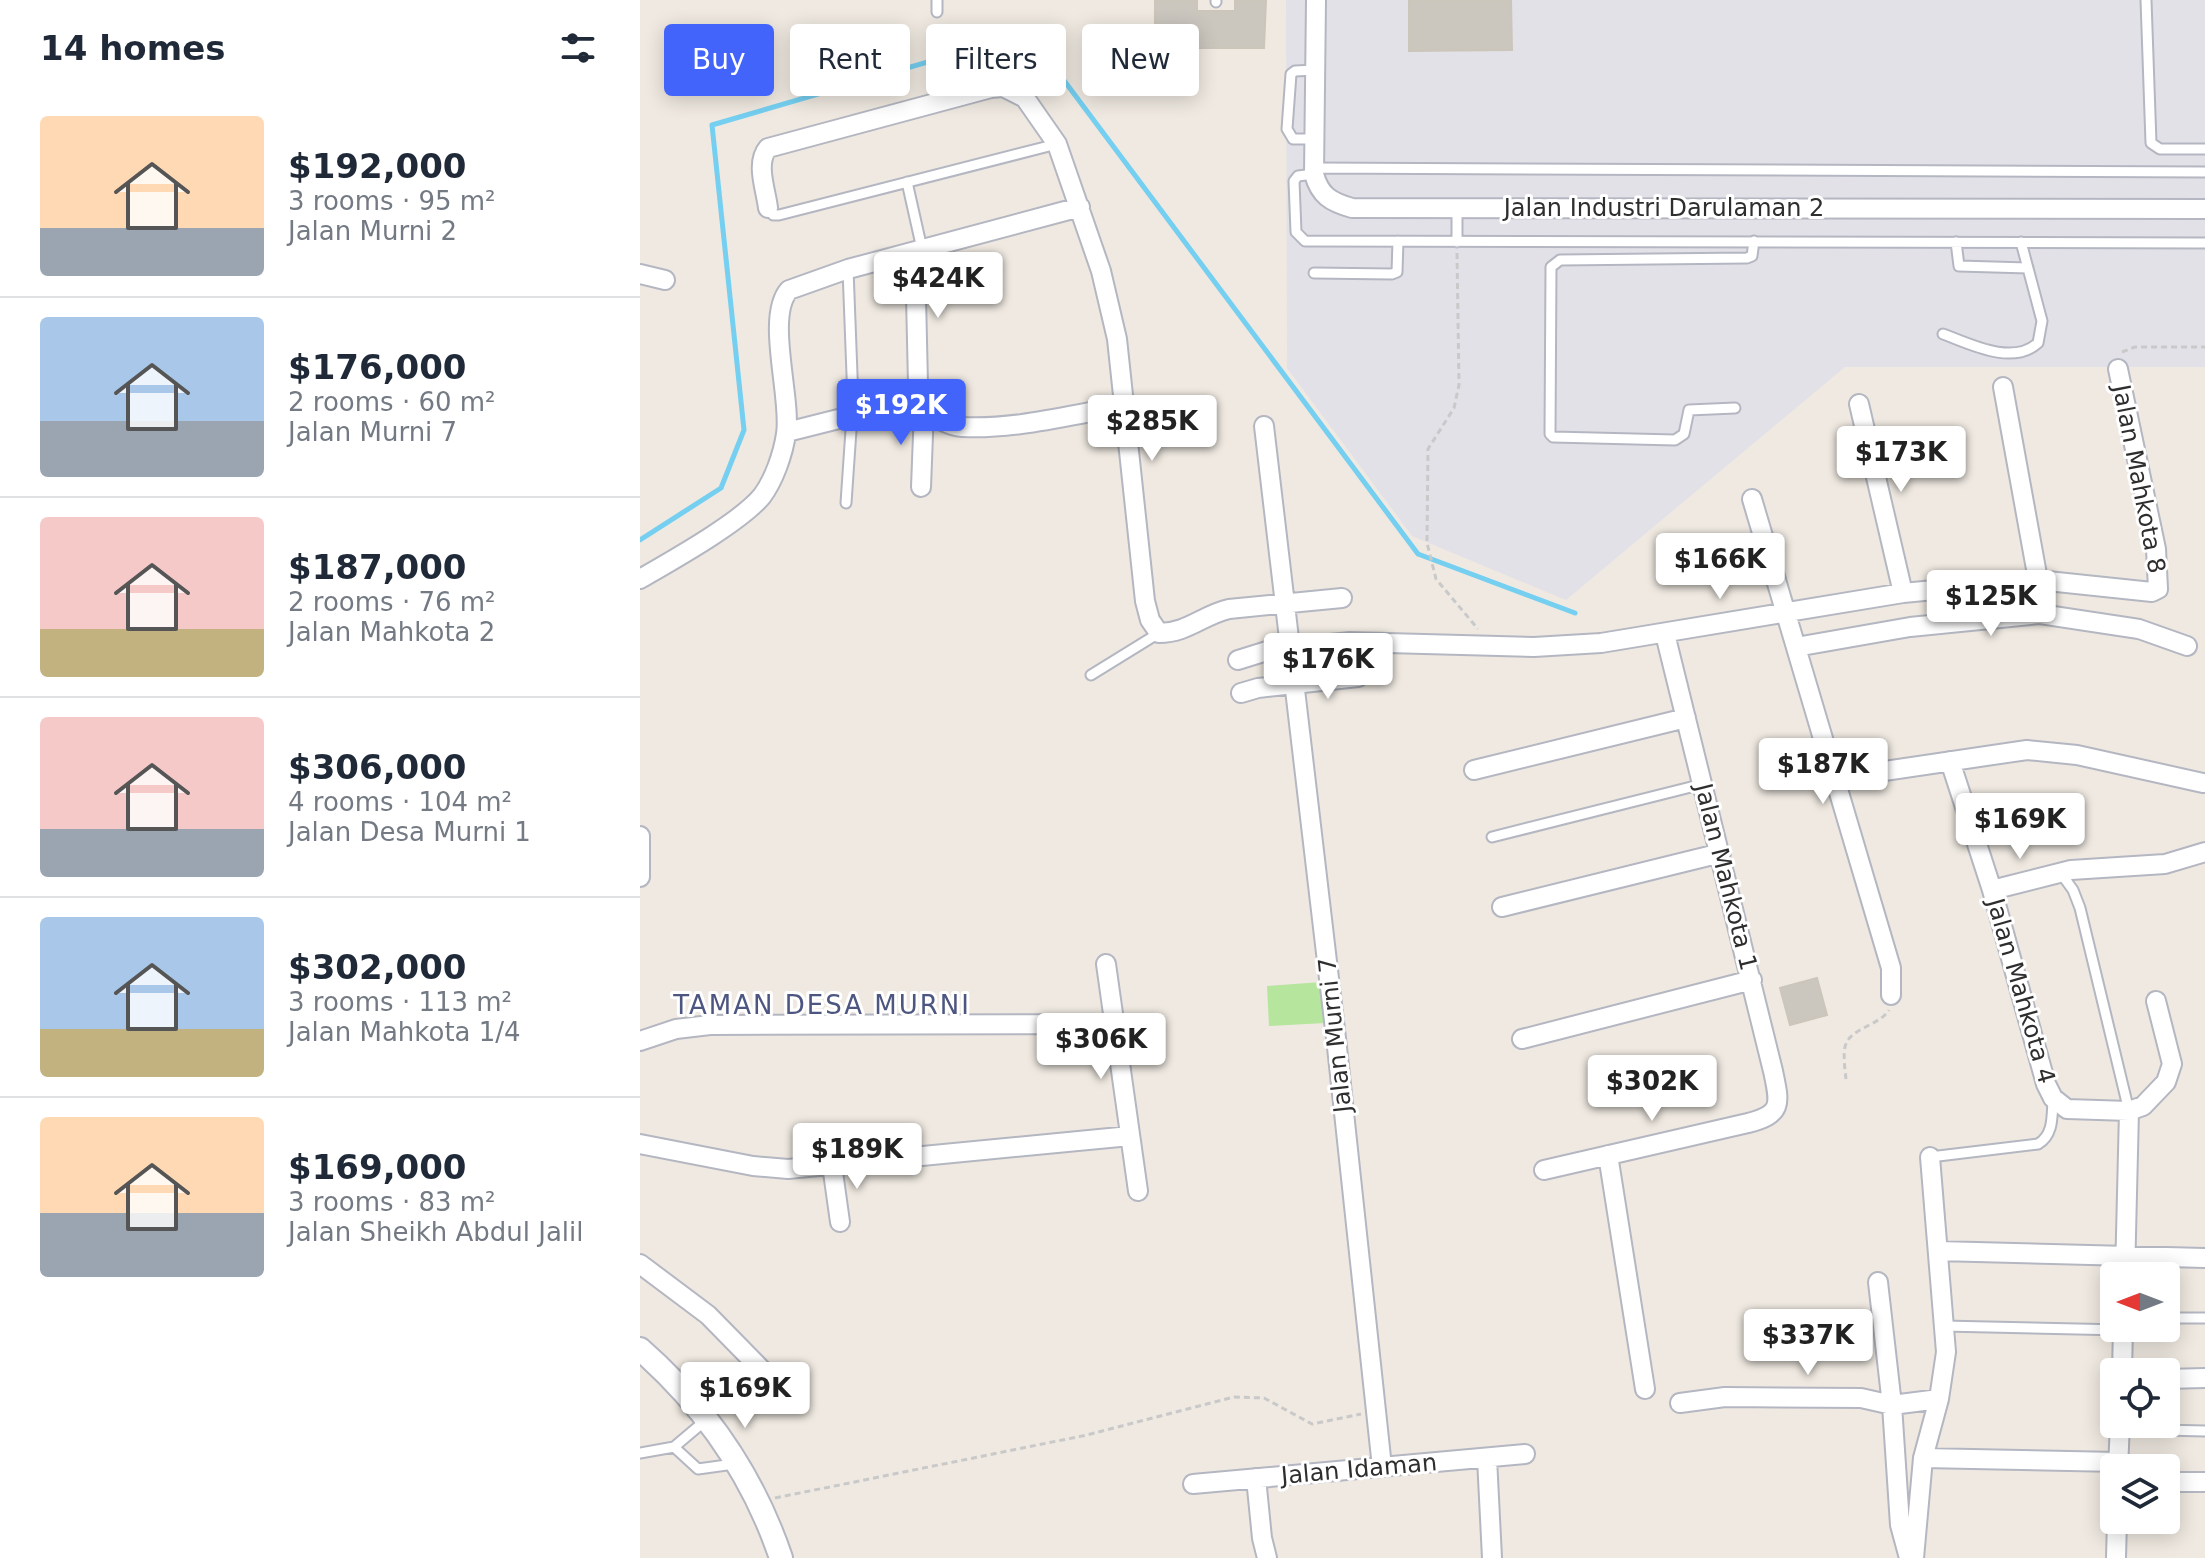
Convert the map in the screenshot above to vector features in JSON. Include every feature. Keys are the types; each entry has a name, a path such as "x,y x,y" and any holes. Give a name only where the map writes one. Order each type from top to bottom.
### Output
{"street":[{"path":"1314,171 1316,0"},
{"path":"768,208 762,165 768,148 991,88 1003,87 1025,98 1057,144 1111,305 1145,601 1150,620 1159,633 1190,628 1216,612 1342,598"},
{"name":"Jalan Industri Darulaman 2","path":"1314,171 1317,186 1331,202 1352,208 2205,209"},
{"path":"640,579 750,508 768,486 787,432 780,316 784,295 789,290 848,269 1080,207"},
{"path":"918,384 919,252"},
{"path":"640,274 665,280"},
{"name":"Jalan Mahkota 8","path":"2038,580 2152,592 2158,589 2156,549 2118,369"},
{"path":"2003,387 2038,580 2040,614"},
{"path":"787,432 852,408 906,402 924,409 938,421 962,427 1125,406"},
{"path":"1859,404 1903,593"},
{"path":"921,487 924,409"},
{"name":"Jalan Murni 7","path":"1264,426 1336,1038 1382,1467"},
{"path":"1752,499 1891,968 1891,995"},
{"path":"1238,660 1290,647 1350,642 1493,646 1601,643 1903,593 2038,580"},
{"path":"1796,647 1910,627 2040,614 2139,629 2187,646"},
{"name":"Jalan Mahkota 1","path":"1608,1155 1770,1118 1776,1110 1779,1096 1665,634"},
{"path":"1241,693 1294,683 1358,677"},
{"path":"1474,770 1686,718"},
{"path":"1837,778 2027,750 2054,751 2203,783"},
{"name":"Jalan Mahkota 4","path":"1950,761 1992,890 2046,1084 2053,1098 2067,1109 2129,1111"},
{"path":"640,836 640,877"},
{"path":"1992,890 2079,868 2165,864 2205,852"},
{"path":"1502,907 1721,853"},
{"path":"1106,964 1138,1191"},
{"path":"1522,1039 1752,980"},
{"path":"2126,1262 2129,1111 2155,1097 2166,1082 2172,1064 2156,1001"},
{"path":"640,1041 676,1029 710,1025 1114,1024"},
{"path":"640,1144 753,1166 788,1169 1130,1136"},
{"path":"1544,1170 1608,1155 1645,1389"},
{"path":"1911,1558 1923,1458 1939,1399 1946,1352 1930,1157"},
{"path":"832,1165 840,1222"},
{"path":"1938,1251 2100,1265"},
{"path":"2170,1262 2205,1258"},
{"path":"640,1264 708,1315 763,1371"},
{"path":"1878,1282 1892,1405 1900,1525 1911,1558"},
{"path":"640,1349 708,1419 738,1464 758,1502 781,1558"},
{"path":"2180,1379 2205,1378"},
{"path":"1680,1403 1725,1397 1861,1398 1892,1405 1939,1399"},
{"name":"Jalan Idaman","path":"1193,1484 1525,1454"},
{"path":"1487,1458 1492,1558"},
{"path":"1923,1458 2100,1464"},
{"path":"1256,1478 1267,1558"},
{"path":"2180,1482 2205,1482"},
{"path":"2116,1558 2117,1534"}],"lane":[{"path":"937,0 937,12"},
{"path":"2146,0 2151,143 2160,149 2205,149"},
{"path":"1314,139 1293,139 1287,129 1291,74 1315,70"},
{"path":"768,208 773,215 779,215 1057,144"},
{"path":"2205,172 1314,171 1298,176 1294,181 1296,232 1300,239 2205,243"},
{"path":"907,182 919,252"},
{"path":"1457,208 1457,242"},
{"path":"1314,273 1392,274 1397,272 1399,266 1398,241"},
{"path":"1735,408 1689,410 1684,434 1675,440 1553,437 1550,434 1551,267 1560,260 1747,258 1752,256 1754,241"},
{"path":"1956,242 1959,266 2028,268"},
{"path":"1943,334 1990,351 2019,352 2032,348 2042,333 2042,321 2021,242"},
{"path":"846,503 852,408 848,269"},
{"path":"852,408 918,384"},
{"path":"1091,675 1159,633"},
{"path":"1492,837 1703,784"},
{"path":"2060,872 2073,890 2080,908 2129,1111"},
{"path":"1930,1157 2038,1144 2045,1140 2050,1131 2053,1098"},
{"path":"2180,1318 2205,1318"},
{"path":"1943,1326 2100,1329"},
{"path":"640,1453 674,1447 708,1419"},
{"path":"2180,1430 2205,1431"},
{"path":"674,1447 698,1469 738,1464"}],"path":[{"path":"1457,242 1459,385 1454,408 1428,449 1427,543 1430,564 1443,588 1493,646"},
{"path":"2135,347 2205,347"},
{"path":"1846,1079 1846,1042 1850,1036 1883,1019 1890,1006 1891,995"},
{"path":"758,1502 1087,1435 1234,1397 1264,1398 1312,1424 1376,1410"}],"shaded area":[{"path":"1286,0 2205,0 2205,367 1845,367 1566,600 1412,536 1287,368"}],"green space":[{"path":"1322,982 1325,1023 1269,1026 1267,986"}],"building":[{"path":"1155,0 1197,0 1197,11 1235,11 1235,0 1266,0 1264,48 1199,48 1199,24 1155,24"},
{"path":"1409,0 1511,0 1512,50 1409,51"},
{"path":"1817,978 1827,1015 1790,1025 1780,988"}],"waterway":[{"path":"640,540 721,488 744,430 712,125 1020,35 1045,55 1418,554 1575,613"}],"district":[{"name":"TAMAN DESA MURNI","path":"822,1005"}]}
